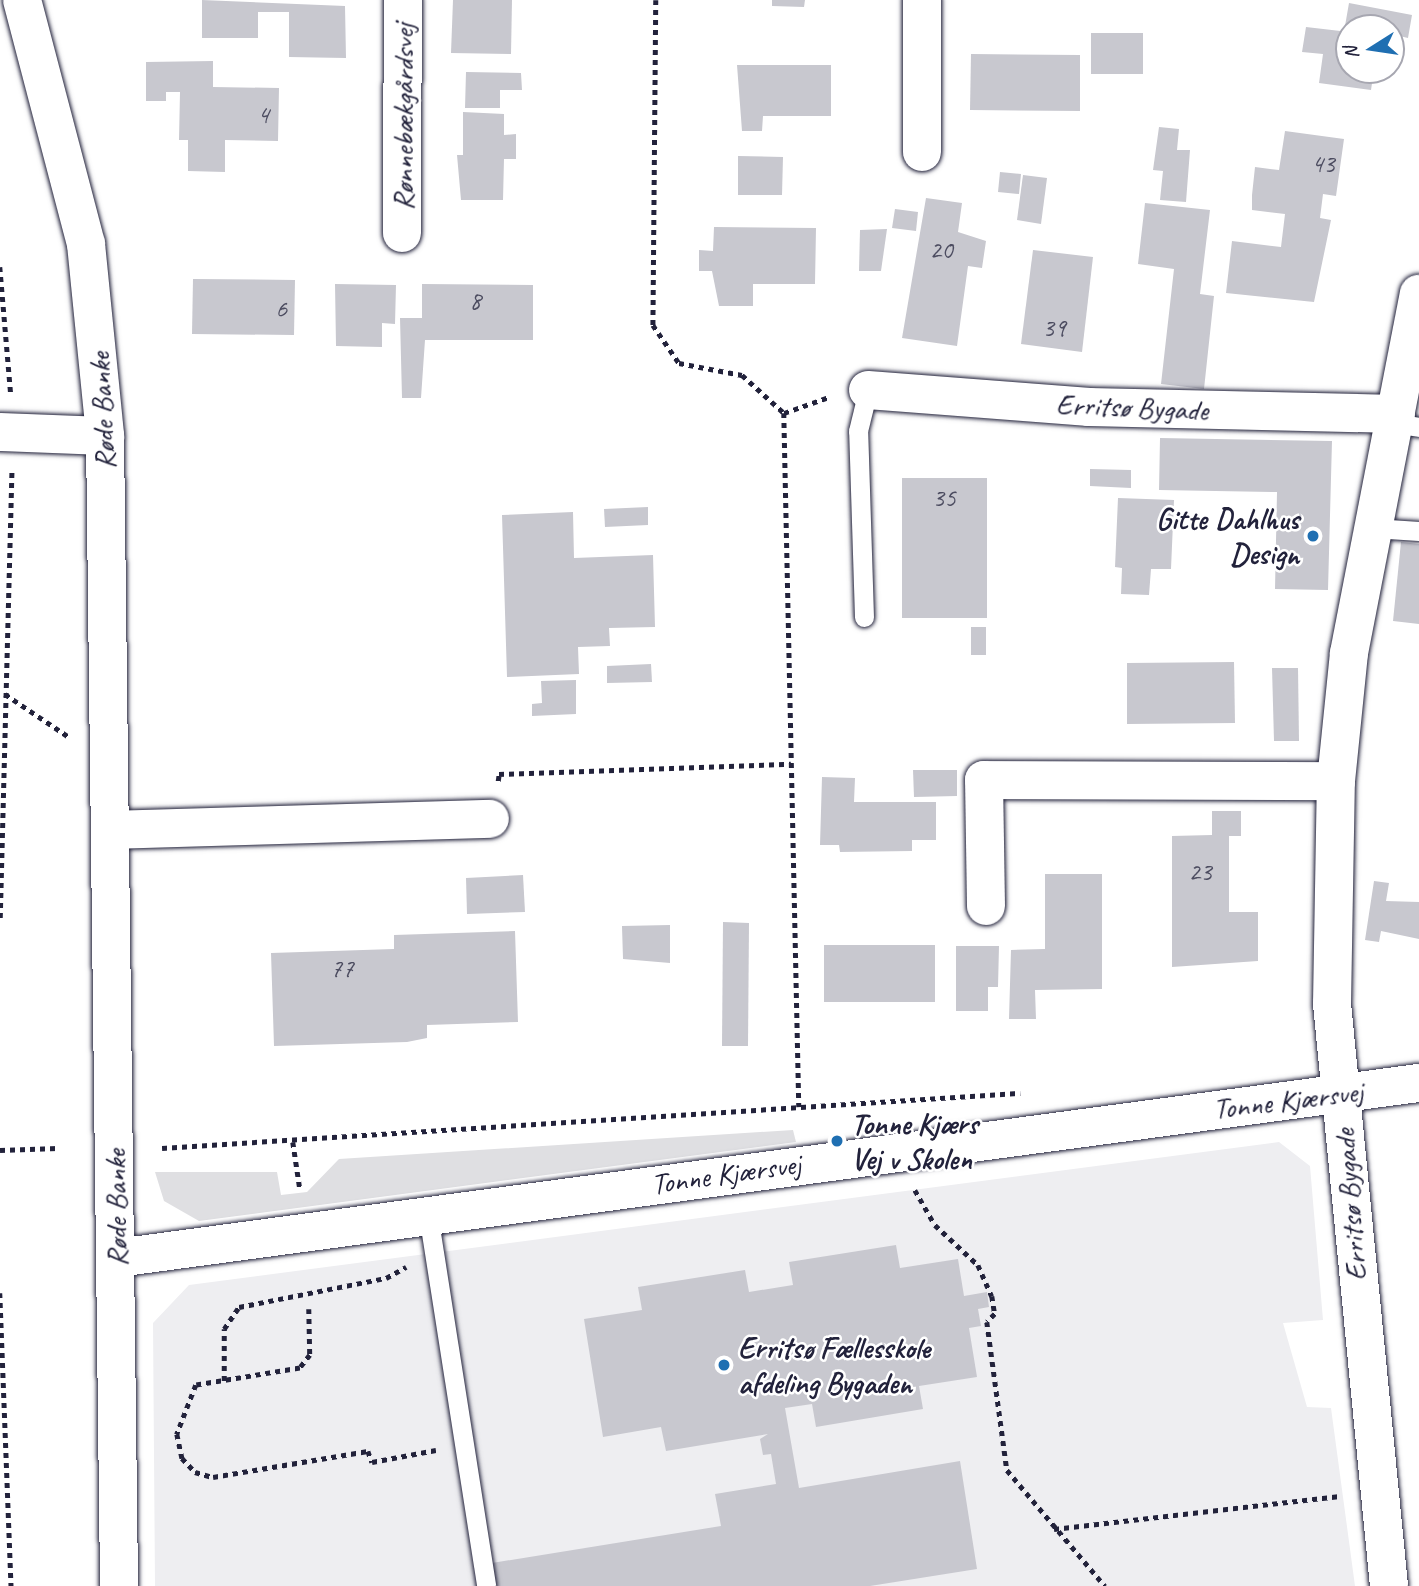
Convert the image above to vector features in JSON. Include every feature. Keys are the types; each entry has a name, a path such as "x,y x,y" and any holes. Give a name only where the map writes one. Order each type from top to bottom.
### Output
{"street":[{"name":"Røde Banke","path":"22,0 86,244 105,436 119,1586"},
{"name":"Rønnebækgårdsvej","path":"402,233 403,0"},
{"path":"922,0 922,152"},
{"name":"Erritsø Bygade","path":"1389,1586 1376,1491 1332,1004 1336,781 1349,653 1373,528 1403,421 1417,310"},
{"name":"Erritsø Bygade","path":"868,390 1090,407 1403,421"},
{"path":"7,433 105,436"},
{"path":"986,906 984,780 1336,781"},
{"path":"111,831 490,819"},
{"name":"Tonne Kjærsvej","path":"117,1258 904,1149 1419,1083"}],"lane":[{"path":"864,617 858,431 868,390"},
{"path":"1373,528 1419,531"},
{"path":"428,1214 486,1586"}],"path":[{"path":"656,0 653,325 679,363 742,375 784,412 799,1107"},
{"path":"0,267 7,433 0,918"},
{"path":"784,412 835,392 868,390"},
{"path":"5,694 110,765"},
{"path":"490,819 499,774 792,764"},
{"path":"162,1148 293,1142 1023,1093"},
{"path":"293,1142 300,1189"},
{"path":"0,1150 58,1148"},
{"path":"904,1149 923,1205 978,1265 992,1296 995,1314 987,1322 1007,1470 1054,1529 1105,1586"},
{"path":"224,1381 224,1329 239,1307 258,1298 386,1278 435,1253"},
{"path":"0,1293 11,1586"},
{"path":"309,1309 310,1355 300,1368 196,1385 177,1434 181,1458 195,1472 213,1477 368,1451 372,1462 464,1445"},
{"path":"0,1486 7,1486"},
{"path":"1054,1529 1376,1491"}],"shaded area":[{"path":"793,1130 796,1142 199,1221 164,1201 155,1172 277,1172 281,1195 307,1192 339,1159"},
{"name":"Erritsø Fællesskole afdeling Bygaden","path":"1279,1142 1310,1166 1323,1320 1283,1323 1307,1407 1331,1408 1355,1586 155,1586 153,1323 189,1285"}],"building":[{"path":"202,0 345,6 346,58 289,57 289,12 258,12 258,38 202,38"},
{"path":"453,0 512,0 511,54 451,53"},
{"path":"772,0 805,0 804,7 772,6"},
{"path":"1349,3 1412,15 1408,38 1405,37 1405,14 1347,14"},
{"path":"1306,27 1335,30 1335,84 1372,84 1371,90 1319,83 1323,54 1302,52"},
{"path":"1091,33 1143,33 1143,74 1091,74"},
{"path":"971,54 1080,55 1080,111 970,110"},
{"path":"213,61 213,87 279,88 278,141 225,140 225,172 188,171 188,140 179,140 180,92 166,92 166,101 146,101 146,62"},
{"path":"737,65 831,65 831,116 763,116 762,131 742,131"},
{"path":"466,72 521,73 522,90 500,90 500,108 465,108"},
{"path":"463,112 504,114 504,135 516,134 516,159 504,159 503,200 461,200 457,155 463,155"},
{"path":"1159,127 1179,129 1177,150 1190,150 1186,202 1160,200 1163,171 1153,170"},
{"path":"1285,131 1344,139 1336,196 1323,194 1320,218 1331,220 1314,302 1226,293 1232,241 1281,247 1285,214 1252,210 1252,195 1255,167 1279,170"},
{"path":"738,156 783,157 782,195 738,195"},
{"path":"1000,172 1021,174 1019,194 998,192"},
{"path":"1023,175 1047,178 1041,224 1017,220"},
{"path":"926,198 962,203 958,232 986,241 982,268 968,266 957,346 902,338"},
{"path":"1145,203 1210,210 1200,294 1214,296 1204,389 1161,384 1174,269 1138,264"},
{"path":"895,209 918,212 916,231 892,228"},
{"path":"714,227 816,228 815,284 753,284 753,306 719,306 712,271 699,271 699,250 713,251"},
{"path":"887,229 881,271 859,271 860,230"},
{"path":"1033,250 1093,257 1082,352 1021,344"},
{"path":"193,279 295,280 294,335 192,334"},
{"path":"335,284 396,285 395,324 382,323 382,347 336,346"},
{"path":"422,284 533,285 533,340 425,340 421,398 402,398 400,318 422,318"},
{"path":"1160,438 1332,441 1328,590 1275,589 1277,492 1159,490"},
{"path":"1090,469 1131,470 1131,488 1090,486"},
{"path":"902,478 987,478 987,618 902,618"},
{"path":"1118,498 1174,500 1171,569 1151,569 1149,595 1121,594 1122,568 1115,567"},
{"path":"648,507 648,525 605,527 604,509"},
{"path":"573,512 574,558 653,555 655,627 609,628 610,646 578,647 579,674 507,677 502,515"},
{"path":"1401,542 1419,544 1419,624 1393,621"},
{"path":"971,627 986,627 986,655 971,655"},
{"path":"1234,662 1235,723 1127,724 1127,663"},
{"path":"651,664 652,682 607,683 607,666"},
{"path":"1272,668 1298,668 1299,741 1274,741"},
{"path":"576,680 576,714 532,716 532,704 542,703 541,681"},
{"path":"913,770 957,770 957,796 914,797"},
{"path":"822,777 855,778 854,802 936,802 936,840 912,840 912,851 840,852 839,845 820,845"},
{"path":"1212,811 1241,811 1241,836 1229,836 1229,912 1258,912 1258,961 1172,967 1172,836 1212,835"},
{"path":"1045,874 1102,874 1102,989 1035,990 1036,1019 1009,1019 1011,950 1045,949"},
{"path":"523,875 525,912 467,914 466,878"},
{"path":"1374,881 1389,883 1386,901 1419,902 1419,939 1381,931 1379,942 1365,940"},
{"path":"723,922 749,923 748,1046 722,1046"},
{"path":"670,925 670,963 623,959 622,926"},
{"path":"515,931 518,1022 427,1025 427,1038 407,1042 274,1046 271,953 394,949 394,935"},
{"path":"824,945 935,945 935,1002 824,1002"},
{"path":"956,946 999,946 998,987 988,987 988,1011 956,1011"},
{"name":"Erritsø Fællesskole afdeling Bygaden","path":"896,1245 900,1268 958,1259 964,1296 987,1292 989,1307 978,1309 981,1326 969,1328 977,1377 919,1386 923,1409 816,1427 812,1404 785,1408 799,1488 960,1461 977,1569 870,1586 496,1586 492,1563 721,1526 715,1494 776,1484 771,1454 763,1455 760,1439 768,1434 666,1451 661,1427 603,1437 584,1319 642,1310 638,1287 745,1270 749,1292 793,1285 789,1262"}],"place":[{"name":"Gitte Dahlhus Design","path":"1313,536"},
{"name":"Tonne Kjærs Vej v Skolen","path":"837,1141"},
{"name":"Erritsø Fællesskole afdeling Bygaden","path":"724,1365"}]}
